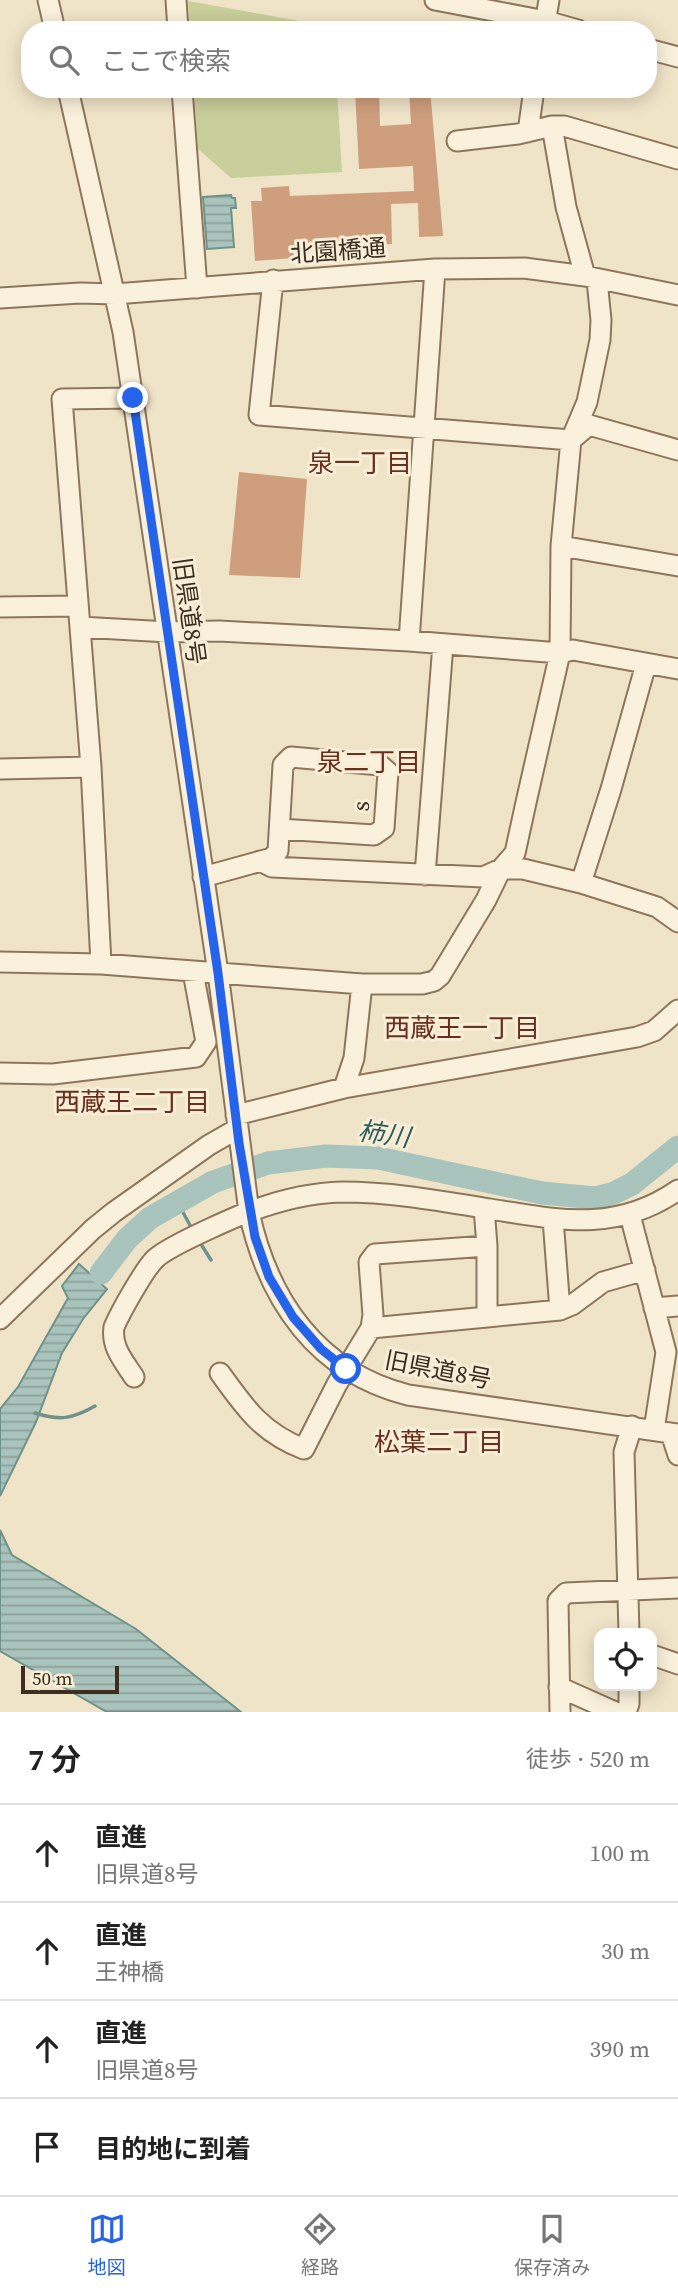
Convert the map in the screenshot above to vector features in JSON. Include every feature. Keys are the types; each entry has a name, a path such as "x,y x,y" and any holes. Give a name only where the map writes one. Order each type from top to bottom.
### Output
{"street":[{"path":"48,0 53,21"},
{"path":"176,0 177,21"},
{"path":"435,0 527,21"},
{"path":"546,21 549,0"},
{"path":"657,51 678,57"},
{"name":"旧県道8号","path":"70,98 115,294 133,398 218,973 248,1207 255,1237 276,1292 308,1335 346,1369 373,1384 408,1395 668,1432"},
{"path":"183,98 197,288"},
{"path":"528,132 533,98"},
{"path":"0,962 101,964 362,984 415,985 434,981 445,968 486,900 501,869 515,853 559,653 562,546 572,440 587,401 600,340 601,320 591,278 566,207 552,126"},
{"path":"457,141 528,132 552,126 579,130 678,159"},
{"name":"北園橋通","path":"0,299 80,293 115,294 435,269 524,268 678,295"},
{"path":"409,641 435,269"},
{"path":"273,280 259,415 572,440 589,425 678,450"},
{"path":"101,964 91,767 62,399 133,398"},
{"path":"562,546 678,566"},
{"path":"0,607 78,606"},
{"path":"80,627 409,641 559,653 573,650 678,669"},
{"path":"425,875 443,645"},
{"path":"581,883 646,664"},
{"name":"s","path":"260,861 272,858 278,851 284,765 291,757 380,765 388,772 384,828 374,835 280,829"},
{"path":"0,769 91,767"},
{"path":"203,877 260,861 272,867 483,877 501,869 523,869 581,883 657,907 678,922"},
{"path":"0,1073 53,1074 196,1057 206,1042 193,972"},
{"path":"344,1088 354,1058 362,984"},
{"path":"0,1319 83,1238 114,1212 209,1145 237,1129 344,1088 637,1037 654,1031 678,1010"},
{"path":"134,1377 112,1338 114,1327 155,1258 248,1207 343,1192 423,1198 578,1221 630,1215 648,1208 678,1190"},
{"path":"484,1208 487,1317"},
{"path":"630,1215 666,1352 668,1432 678,1455"},
{"path":"553,1219 560,1310"},
{"path":"220,1373 250,1415 262,1426 276,1437 303,1449 371,1328 373,1315 369,1262 375,1254 487,1246"},
{"path":"371,1328 560,1310 572,1305 603,1282 645,1270"},
{"path":"654,1308 678,1306"},
{"path":"629,1628 624,1452 632,1426"},
{"path":"560,1712 558,1601 561,1597 566,1593 678,1588"},
{"path":"657,1657 678,1664"},
{"path":"559,1687 615,1712"},
{"path":"626,1712 629,1691"}],"green space":[{"path":"188,1 300,21 189,21"},
{"path":"195,98 338,98 342,172 231,178 198,149"}],"water":[{"path":"231,195 235,198 236,208 231,208 234,247 207,249 203,197"},
{"path":"79,1264 107,1289 83,1319 62,1353 36,1422 0,1496 0,1409 18,1387 68,1298 62,1286"},
{"path":"0,1530 12,1555 136,1629 241,1712 107,1712 0,1651"}],"building":[{"path":"355,98 379,98 380,126 411,124 410,98 431,98 443,236 419,237 418,203 391,204 392,244 293,248 294,258 255,261 251,201 262,201 261,188 289,186 290,196 414,191 413,166 359,169"},
{"path":"239,472 307,479 300,578 229,575"}],"waterway":[{"name":"柿川","path":"101,1273 127,1239 150,1218 213,1182 268,1163 326,1156 378,1158 542,1193 595,1198 632,1184 678,1147"},
{"path":"178,1203 192,1229"},
{"path":"199,1241 211,1260"},
{"path":"35,1413 66,1417 95,1406"}],"district":[{"name":"泉一丁目","path":"360,463"},
{"name":"泉二丁目","path":"369,762"},
{"name":"西蔵王一丁目","path":"462,1028"},
{"name":"西蔵王二丁目","path":"132,1102"},
{"name":"松葉二丁目","path":"439,1442"}],"route":[{"path":"133,398 218,973 249,1212 255,1237 276,1292 308,1335 346,1369"}]}
